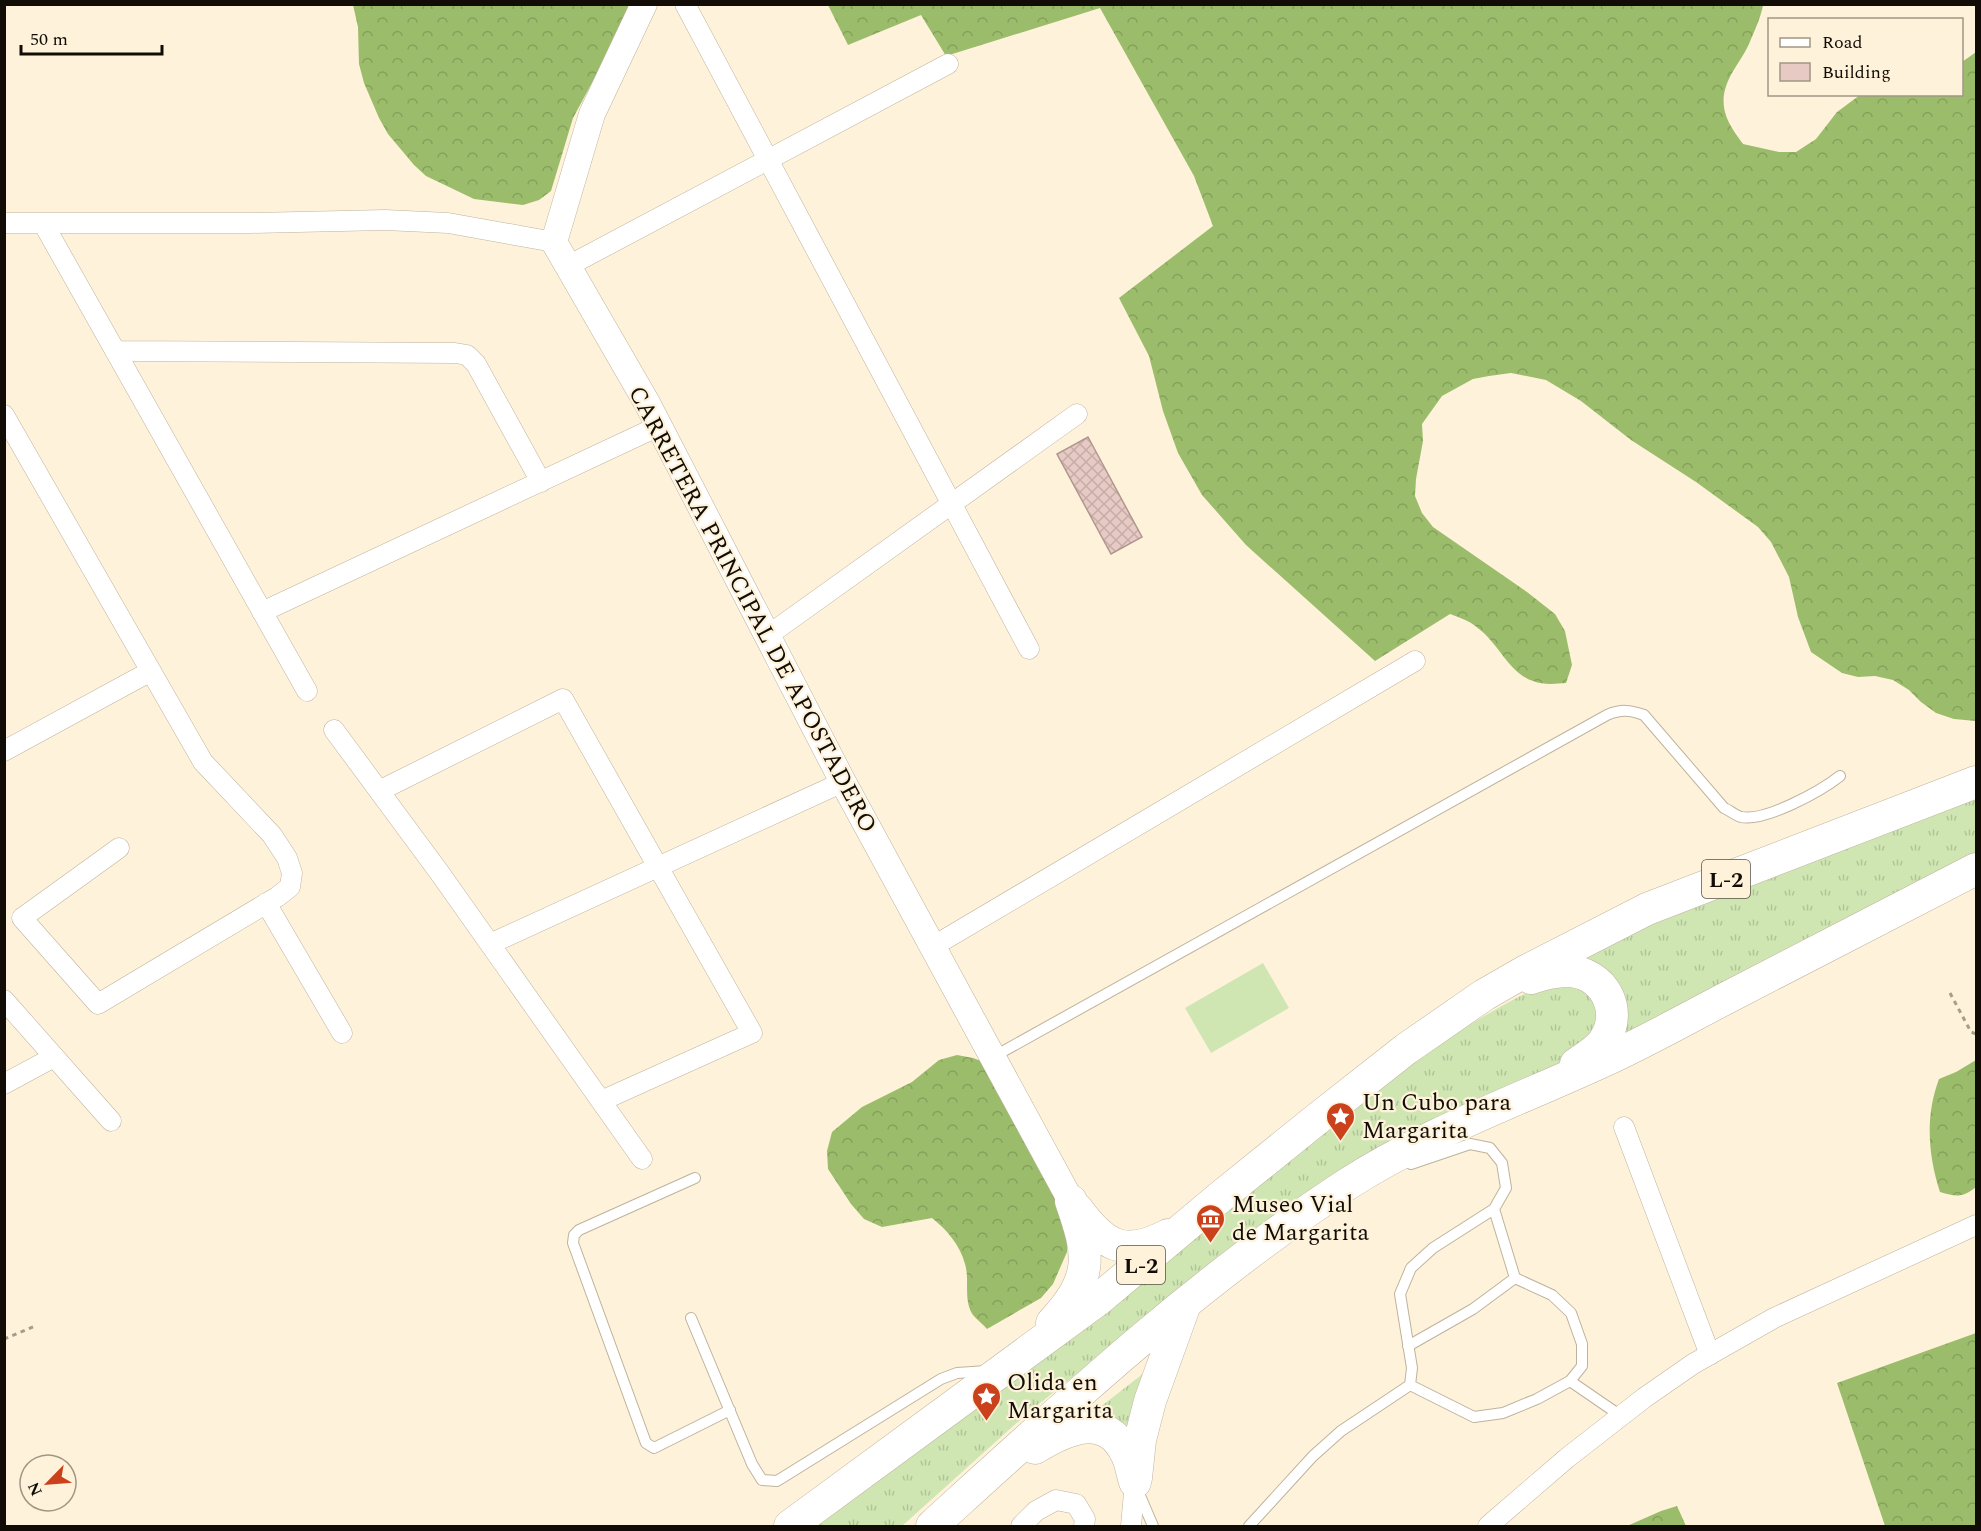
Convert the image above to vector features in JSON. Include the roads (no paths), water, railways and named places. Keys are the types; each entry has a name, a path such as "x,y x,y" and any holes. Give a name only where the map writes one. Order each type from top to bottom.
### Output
{"main road":[{"name":"L-2","path":"790,1527 1099,1299 1308,1126 1406,1049 1484,995 1647,909 1977,782"},
{"name":"L-2","path":"932,1527 1071,1399 1186,1304 1256,1247 1348,1184 1436,1135 1613,1057 1977,869"},
{"path":"1484,995 1550,972 1568,971 1584,974 1598,982 1608,993 1613,1008 1612,1026 1604,1042 1584,1059 1530,1094"},
{"path":"1071,1201 1091,1229 1109,1243 1127,1248 1157,1241 1189,1224"},
{"path":"1011,1365 1059,1315 1074,1295 1083,1275 1086,1255 1084,1239 1071,1201"},
{"path":"1135,1482 1140,1440 1149,1401 1186,1304"},
{"path":"990,1474 1051,1438 1078,1427 1096,1428 1117,1439 1127,1455 1135,1482"}],"street":[{"path":"4,223 448,223 554,243 592,114 644,4"},
{"path":"685,4 1029,649"},
{"path":"568,266 948,64"},
{"path":"43,223 306,691"},
{"name":"CARRETERA PRINCIPAL DE APOSTADERO","path":"554,243 659,426 843,783 1071,1201"},
{"path":"115,351 455,353 467,355 476,364 541,482"},
{"path":"767,636 1077,414"},
{"path":"4,415 203,762 272,836 287,858 292,873 290,887 98,1004 22,918 119,848"},
{"path":"262,612 659,426"},
{"path":"932,947 1415,661"},
{"path":"8,743 151,671"},
{"path":"379,791 563,699 752,1033 601,1101"},
{"path":"334,730 490,944 642,1159"},
{"path":"490,944 843,783"},
{"path":"266,903 342,1033"},
{"path":"4,1000 111,1121"},
{"path":"4,1084 54,1057"},
{"path":"1624,1127 1710,1355"},
{"path":"1488,1527 1567,1458 1693,1364 1774,1318 1977,1225"},
{"path":"1131,1527 1135,1482"},
{"path":"1021,1527 1036,1511 1056,1500 1076,1504 1085,1519 1084,1527"}],"lane":[{"path":"992,1058 1607,715 1619,711 1629,710 1644,714 1724,807 1739,817 1754,817 1787,806 1825,788 1840,776"},
{"path":"1405,1166 1470,1144 1490,1148 1502,1163 1506,1188 1494,1209 1433,1248 1411,1268 1400,1294 1412,1368 1410,1386"},
{"path":"1348,1184 1393,1169"},
{"path":"695,1178 579,1230 574,1235 573,1244 646,1443 654,1448 730,1410"},
{"path":"1410,1386 1474,1417 1503,1413 1537,1400 1570,1381 1582,1365 1582,1344 1571,1313 1552,1295 1515,1278 1494,1209"},
{"path":"1408,1346 1473,1309 1515,1278"},
{"path":"691,1318 752,1464 762,1480 777,1481 941,1379 957,1373 1011,1365"},
{"path":"1570,1381 1621,1416"},
{"path":"1249,1527 1313,1456 1341,1431 1410,1386"},
{"path":"1135,1482 1153,1527"}],"place":[{"name":"Un Cubo para Margarita","path":"1341,1142"},
{"name":"Museo Vial de Margarita","path":"1211,1244"},
{"name":"Olida en Margarita","path":"986,1422"}]}
